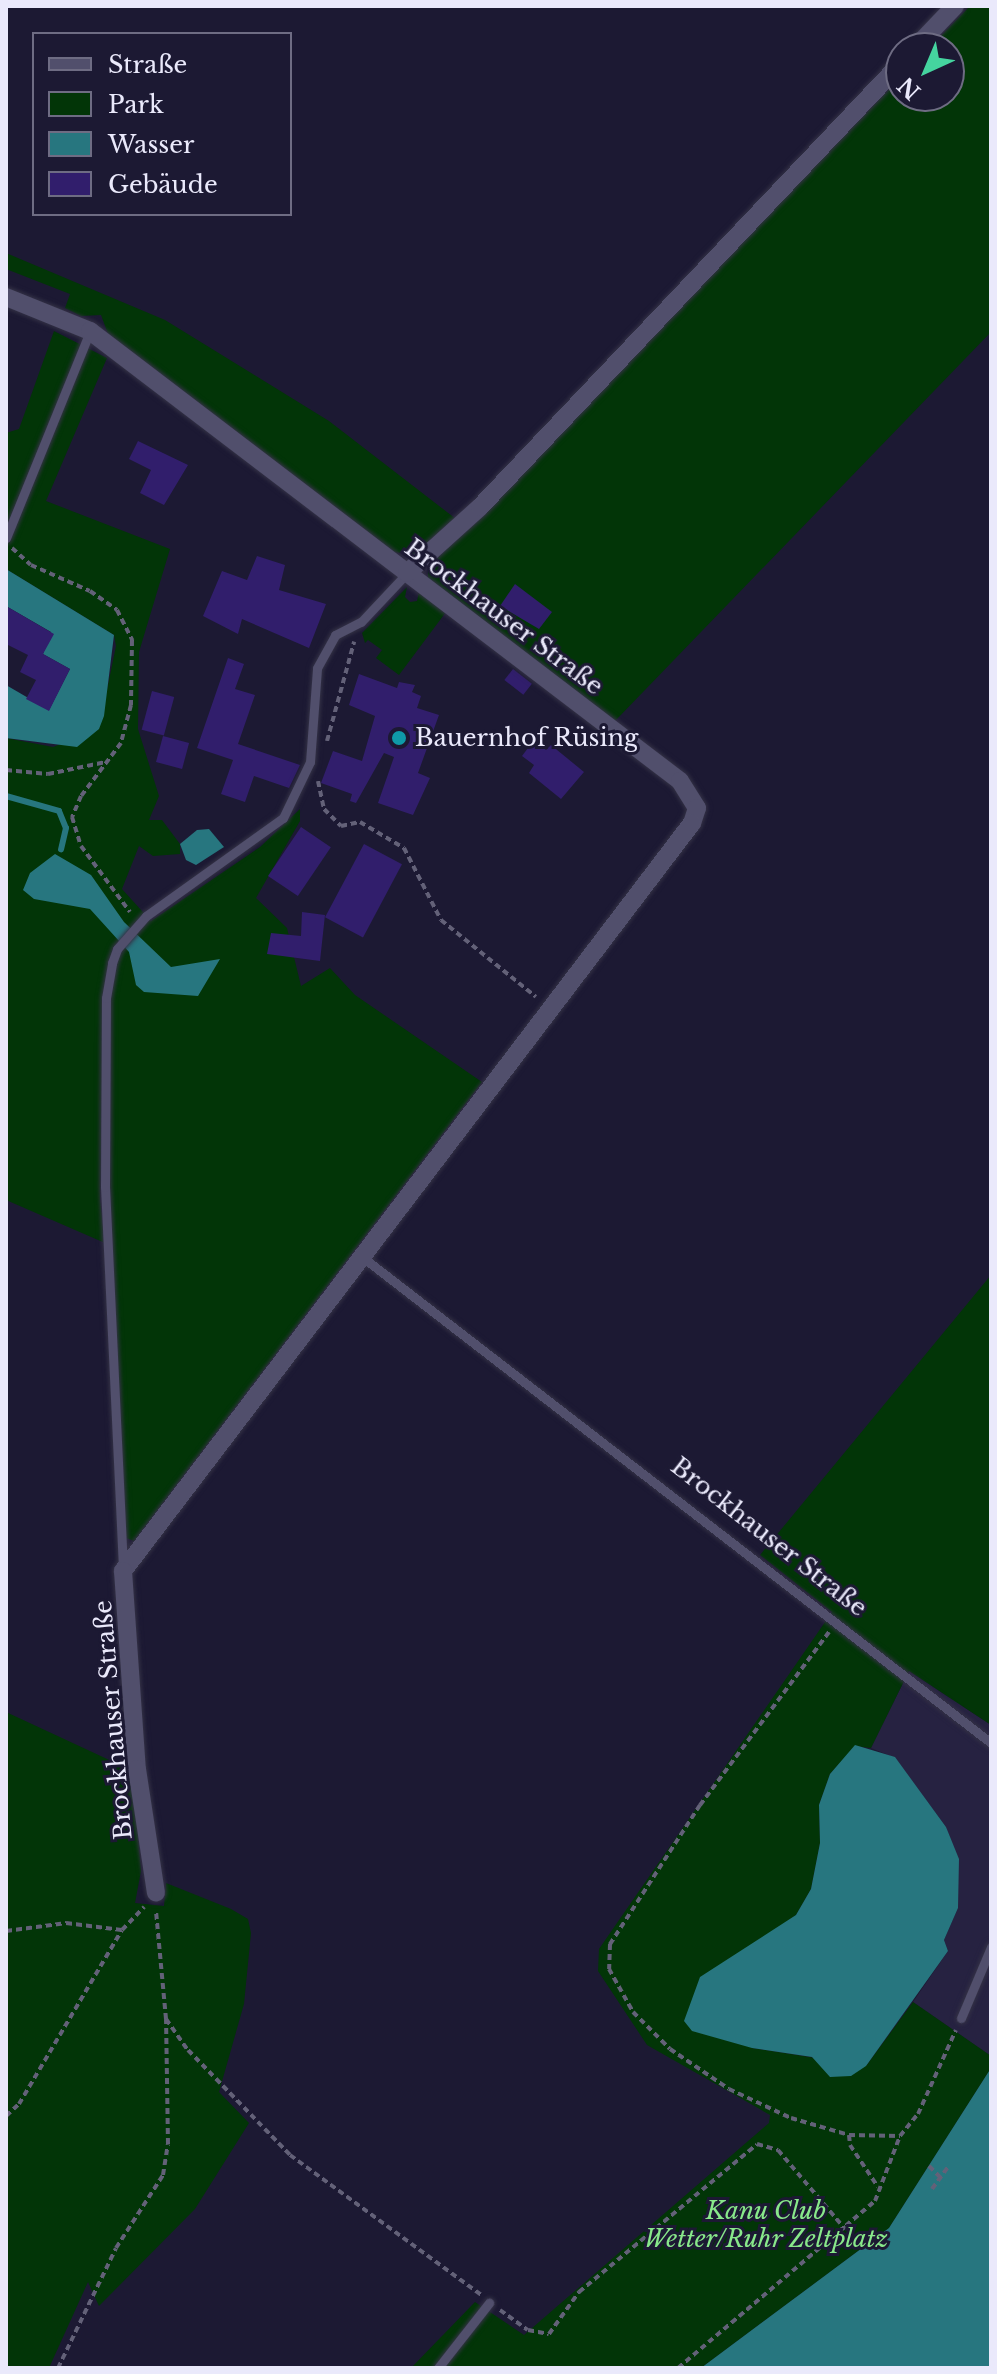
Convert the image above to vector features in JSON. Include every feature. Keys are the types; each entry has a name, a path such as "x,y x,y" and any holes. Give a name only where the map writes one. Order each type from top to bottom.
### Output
{"street":[{"path":"930,32 955,6"},
{"path":"407,573 480,507 885,80"},
{"name":"Brockhauser Straße","path":"6,297 90,331 680,781 695,799 692,823 123,1571 137,1769 156,1893"}],"lane":[{"path":"6,538 90,331"},
{"path":"123,1571 105,1187 106,998 117,949 136,925 283,818 310,762 317,668 335,635 361,622 407,573"},
{"name":"Brockhauser Straße","path":"361,1256 837,1620 937,1706 991,1743"},
{"path":"961,2018 991,1947"},
{"path":"438,2368 489,2303"}],"path":[{"path":"6,538 31,565 90,591 117,610 132,640 131,705 121,743 81,796 72,817 81,846 136,925"},
{"path":"325,749 361,622"},
{"path":"6,770 48,774 109,761"},
{"path":"317,779 324,809 341,826 360,822 404,848 441,920 551,1008"},
{"path":"837,1620 700,1805 610,1944 609,1969 633,2012 682,2057 742,2095 791,2118 849,2135 900,2136"},
{"path":"6,2116 19,2104 122,1930 156,1893"},
{"path":"58,2368 116,2248 163,2175 168,2144 166,2019 156,1893"},
{"path":"6,1931 66,1923 122,1930"},
{"path":"678,2368 875,2201 878,2187 895,2160 900,2136 918,2114 961,2018"},
{"path":"166,2019 188,2050 290,2155 489,2303 539,2334 556,2329 579,2292 757,2144 778,2150 845,2229"},
{"path":"849,2135 850,2145 878,2187"},
{"path":"929,2166 940,2177"},
{"path":"932,2189 948,2167"}],"shaded area":[{"path":"909,1671 991,1725 991,2056 913,2002 948,1951 944,1940 958,1908 946,1827 895,1758 871,1748"}],"green space":[{"path":"970,6 991,6 991,332 615,721 428,578 428,568 885,94 885,112 965,112 965,32 945,32"},
{"path":"6,253 165,320 329,421 456,519 414,555 394,552 108,334 101,315 81,316 65,308 70,294 6,269"},
{"path":"54,331 107,358 46,501 170,549 139,652 138,729 159,796 149,820 162,820 180,844 180,854 153,856 139,846 122,889 151,921 260,847 300,809 300,821 256,898 287,928 301,986 330,968 355,995 482,1082 134,1541 124,1537 123,1529 109,1182 111,1030 103,1029 100,1200 105,1243 6,1200 6,738 53,747 99,729 116,646 114,635 6,569 6,433 19,429"},
{"path":"407,587 405,597 410,602 417,601 419,592 446,612 399,675 376,658 382,650 368,640 365,643 362,633"},
{"name":"Kanu Club Wetter/Ruhr Zeltplatz","path":"991,1275 991,1725 909,1671 871,1748 855,1746 830,1774 819,1805 820,1843 811,1889 796,1915 765,1937 752,2048 866,2066 913,2002 991,2056 991,2068 889,2228 701,2368 411,2368 475,2302 524,2335 769,2123 770,2115 647,2045 598,1971 599,1949 832,1612 760,1555"},
{"path":"6,1712 133,1771 141,1871 135,1903 164,1906 166,1883 248,1919 251,1933 244,2004 219,2092 249,2123 195,2209 99,2306 88,2282 49,2368 6,2368"}],"water":[{"path":"6,569 114,635 104,716 99,729 77,747 6,738 6,685 49,710 70,669 43,654 51,632 6,606"},
{"path":"209,829 224,847 196,865 186,860 180,844 197,830"},
{"path":"55,854 91,875 124,922 171,967 220,959 198,996 144,992 136,985 129,952 90,909 34,899 23,890 30,873"},
{"path":"855,1745 895,1757 946,1827 959,1859 958,1908 944,1940 948,1951 866,2066 851,2076 830,2077 812,2057 752,2048 692,2031 684,2021 700,1977 796,1915 811,1889 820,1843 819,1805 830,1774"},
{"path":"991,2068 991,2368 701,2368 889,2228"}],"building":[{"path":"138,441 188,465 164,505 140,493 151,470 129,459"},
{"path":"257,556 285,565 279,590 326,604 309,648 242,619 238,634 203,616 222,571 247,580"},
{"path":"515,584 552,612 539,629 500,606"},
{"path":"6,606 54,634 43,654 70,669 49,711 26,699 36,680 20,672 28,655 6,644"},
{"path":"228,658 244,664 235,689 255,695 238,744 300,765 289,788 254,776 245,802 221,794 233,760 197,748"},
{"path":"513,669 532,684 523,695 504,680"},
{"name":"Bauernhof Rüsing","path":"359,674 397,688 399,682 415,685 412,692 421,696 417,708 439,715 418,773 430,778 413,815 378,803 394,757 384,753 356,803 350,801 352,794 321,783 333,751 362,761 375,716 349,705"},
{"path":"152,691 174,697 164,736 142,730"},
{"path":"163,736 189,743 182,769 156,762"},
{"path":"534,740 546,750 551,745 584,772 561,799 529,773 534,765 522,756"},
{"path":"301,827 331,847 298,896 268,876"},
{"path":"364,844 402,864 363,937 325,917"},
{"path":"302,912 325,915 320,961 267,954 271,933 301,936"}],"waterway":[{"path":"6,796 59,811 66,828 61,849"}],"place":[{"name":"Bauernhof Rüsing","path":"399,738"}]}
